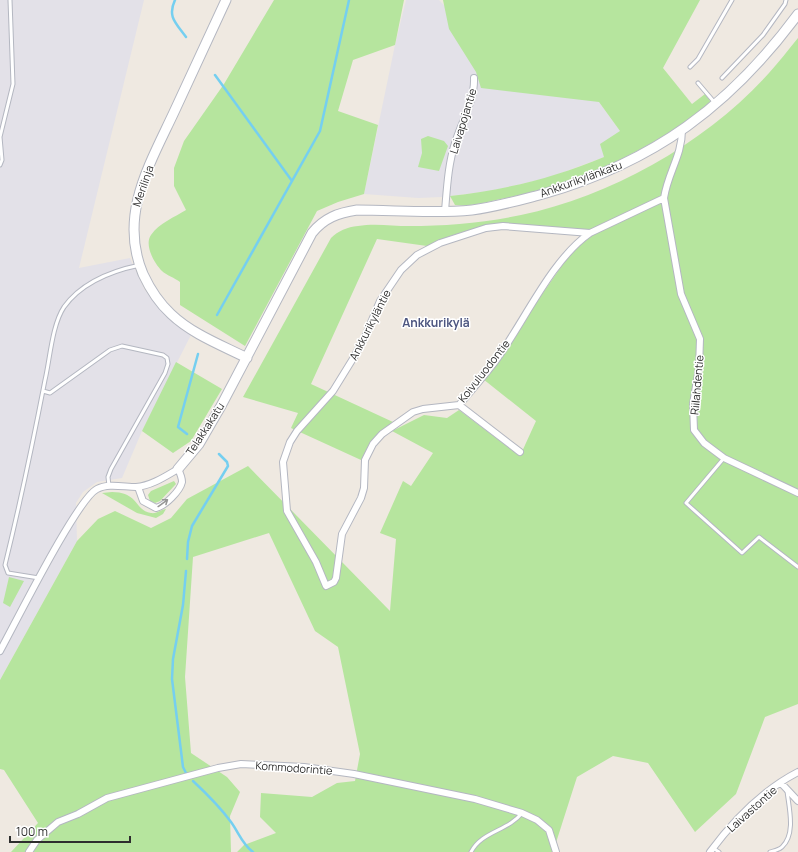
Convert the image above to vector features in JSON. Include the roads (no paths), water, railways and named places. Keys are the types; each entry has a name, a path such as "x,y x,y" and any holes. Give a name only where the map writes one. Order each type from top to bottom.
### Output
{"street":[{"name":"Merilinja","path":"226,0 140,188 134,212 134,238 140,265 153,293 179,321 191,329 247,358"},
{"name":"Ankkurikylänkatu","path":"356,210 445,211 495,206 556,190 594,177 632,161 682,130 716,104 756,68 798,14"},
{"name":"Laivapojantie","path":"445,211 447,182 453,151 473,94 474,78"},
{"name":"Riilahdentie","path":"682,130 681,151 666,182 664,198 681,294 700,339 699,368 693,404 694,430 704,443 724,458 798,493"},
{"name":"Ankkurikyläntie","path":"326,586 316,562 287,511 282,462 290,442 297,431 333,391 354,357 380,301 395,278 409,262 425,250 440,243 486,228 503,226 590,233 664,198"},
{"name":"Telakkakatu","path":"0,651 86,499 96,489 110,486 138,487 162,478 178,469 199,444 247,358 312,233 324,220 332,216 356,210"},
{"name":"Koivuluodontie","path":"326,586 334,582 336,578 342,534 361,498 364,488 365,460 373,444 382,434 413,412 423,409 448,408 459,405 494,363 564,257 579,241 590,233"},
{"path":"459,405 520,452"},
{"path":"138,487 143,501 152,506 160,507 181,485 182,480 178,469"},
{"name":"Kommodorintie","path":"29,852 37,840 58,822 78,814 107,798 218,768 241,764 304,767 354,774 475,799 522,813 537,820 549,830 556,852"},
{"name":"Laivastontie","path":"714,851 732,824 754,804 798,772"},
{"path":"781,783 798,802"}],"lane":[{"path":"0,165 2,160 0,136 13,84 10,0"},
{"path":"690,67 698,59 732,0"},
{"path":"722,78 763,35 785,4 786,0"},
{"path":"698,83 716,104"},
{"path":"40,578 8,573 4,565 58,320 64,308 71,299 96,280 122,269 140,265"},
{"path":"43,391 50,393 110,350 122,346 163,355 167,358 168,364 165,372 110,469 108,477 110,486"},
{"path":"724,458 686,503 742,553 759,536 798,568"},
{"path":"770,852 781,848 789,836 790,820 787,791"},
{"path":"471,852 479,841 491,833 512,823 522,813"}],"waterway":[{"path":"175,0 172,15 176,24 186,37"},
{"path":"217,315 320,131 349,0"},
{"path":"215,75 292,181"},
{"path":"187,434 178,427 198,354"},
{"path":"187,559 188,542 192,526 228,466 227,462 219,454"},
{"path":"186,571 183,605 173,659 172,679 183,767 186,773"},
{"path":"193,781 222,811 231,822 243,842 253,852"}],"district":[{"name":"Ankkurikylä","path":"436,323"}]}
